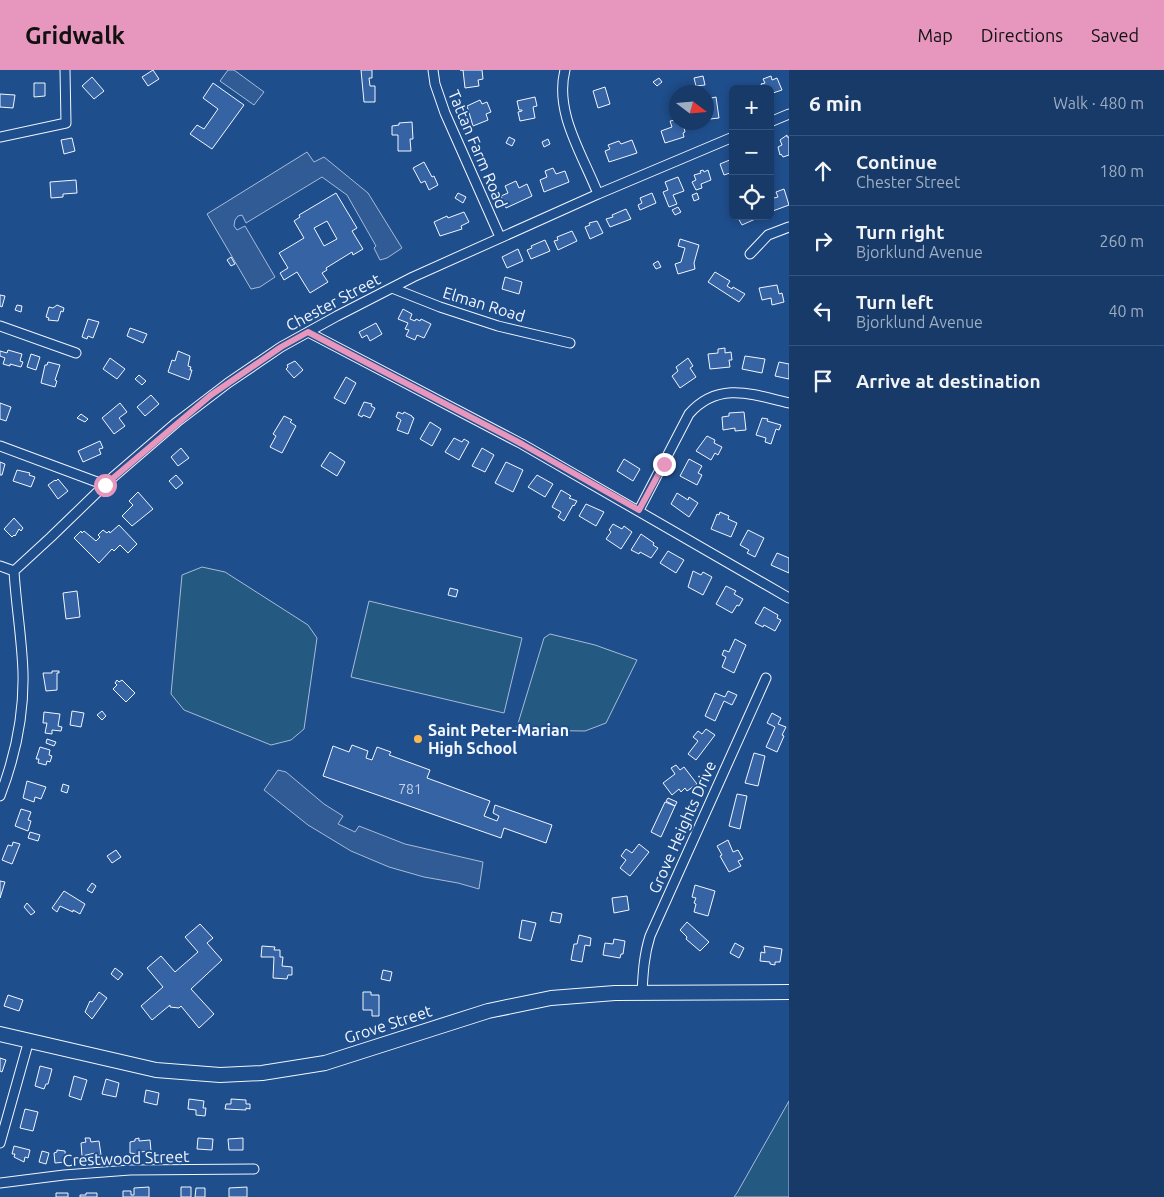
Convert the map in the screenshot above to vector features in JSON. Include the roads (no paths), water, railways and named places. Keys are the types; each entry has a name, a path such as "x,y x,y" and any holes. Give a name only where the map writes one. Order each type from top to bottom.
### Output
{"main road":[{"name":"Grove Street","path":"0,1034 156,1070 220,1075 262,1073 325,1063 488,1011 530,1001 593,994 789,992"}],"street":[{"path":"0,137 66,122 65,70"},
{"name":"Tattan Farm Road","path":"433,70 437,91 445,113 500,237"},
{"path":"565,70 563,89 568,122 598,194"},
{"path":"774,120 789,114"},
{"name":"Chester Street","path":"14,571 105,485 211,395 281,347 392,288 500,237 729,139"},
{"path":"750,254 768,235 789,227"},
{"name":"Elman Road","path":"392,288 440,307 498,326 570,343"},
{"path":"0,326 76,354"},
{"path":"308,332 522,444 789,598"},
{"path":"639,510 689,414 700,402 716,395 747,392 789,403"},
{"path":"0,446 105,485"},
{"path":"0,566 14,571 23,673 18,736 1,790"},
{"name":"Grove Heights Drive","path":"642,993 645,952 650,936 766,678"},
{"path":"0,1142 29,1040"},
{"name":"Crestwood Street","path":"0,1183 64,1175 130,1170 254,1169"}],"place":[{"name":"Saint Peter-Marian High School","path":"418,739"}]}
